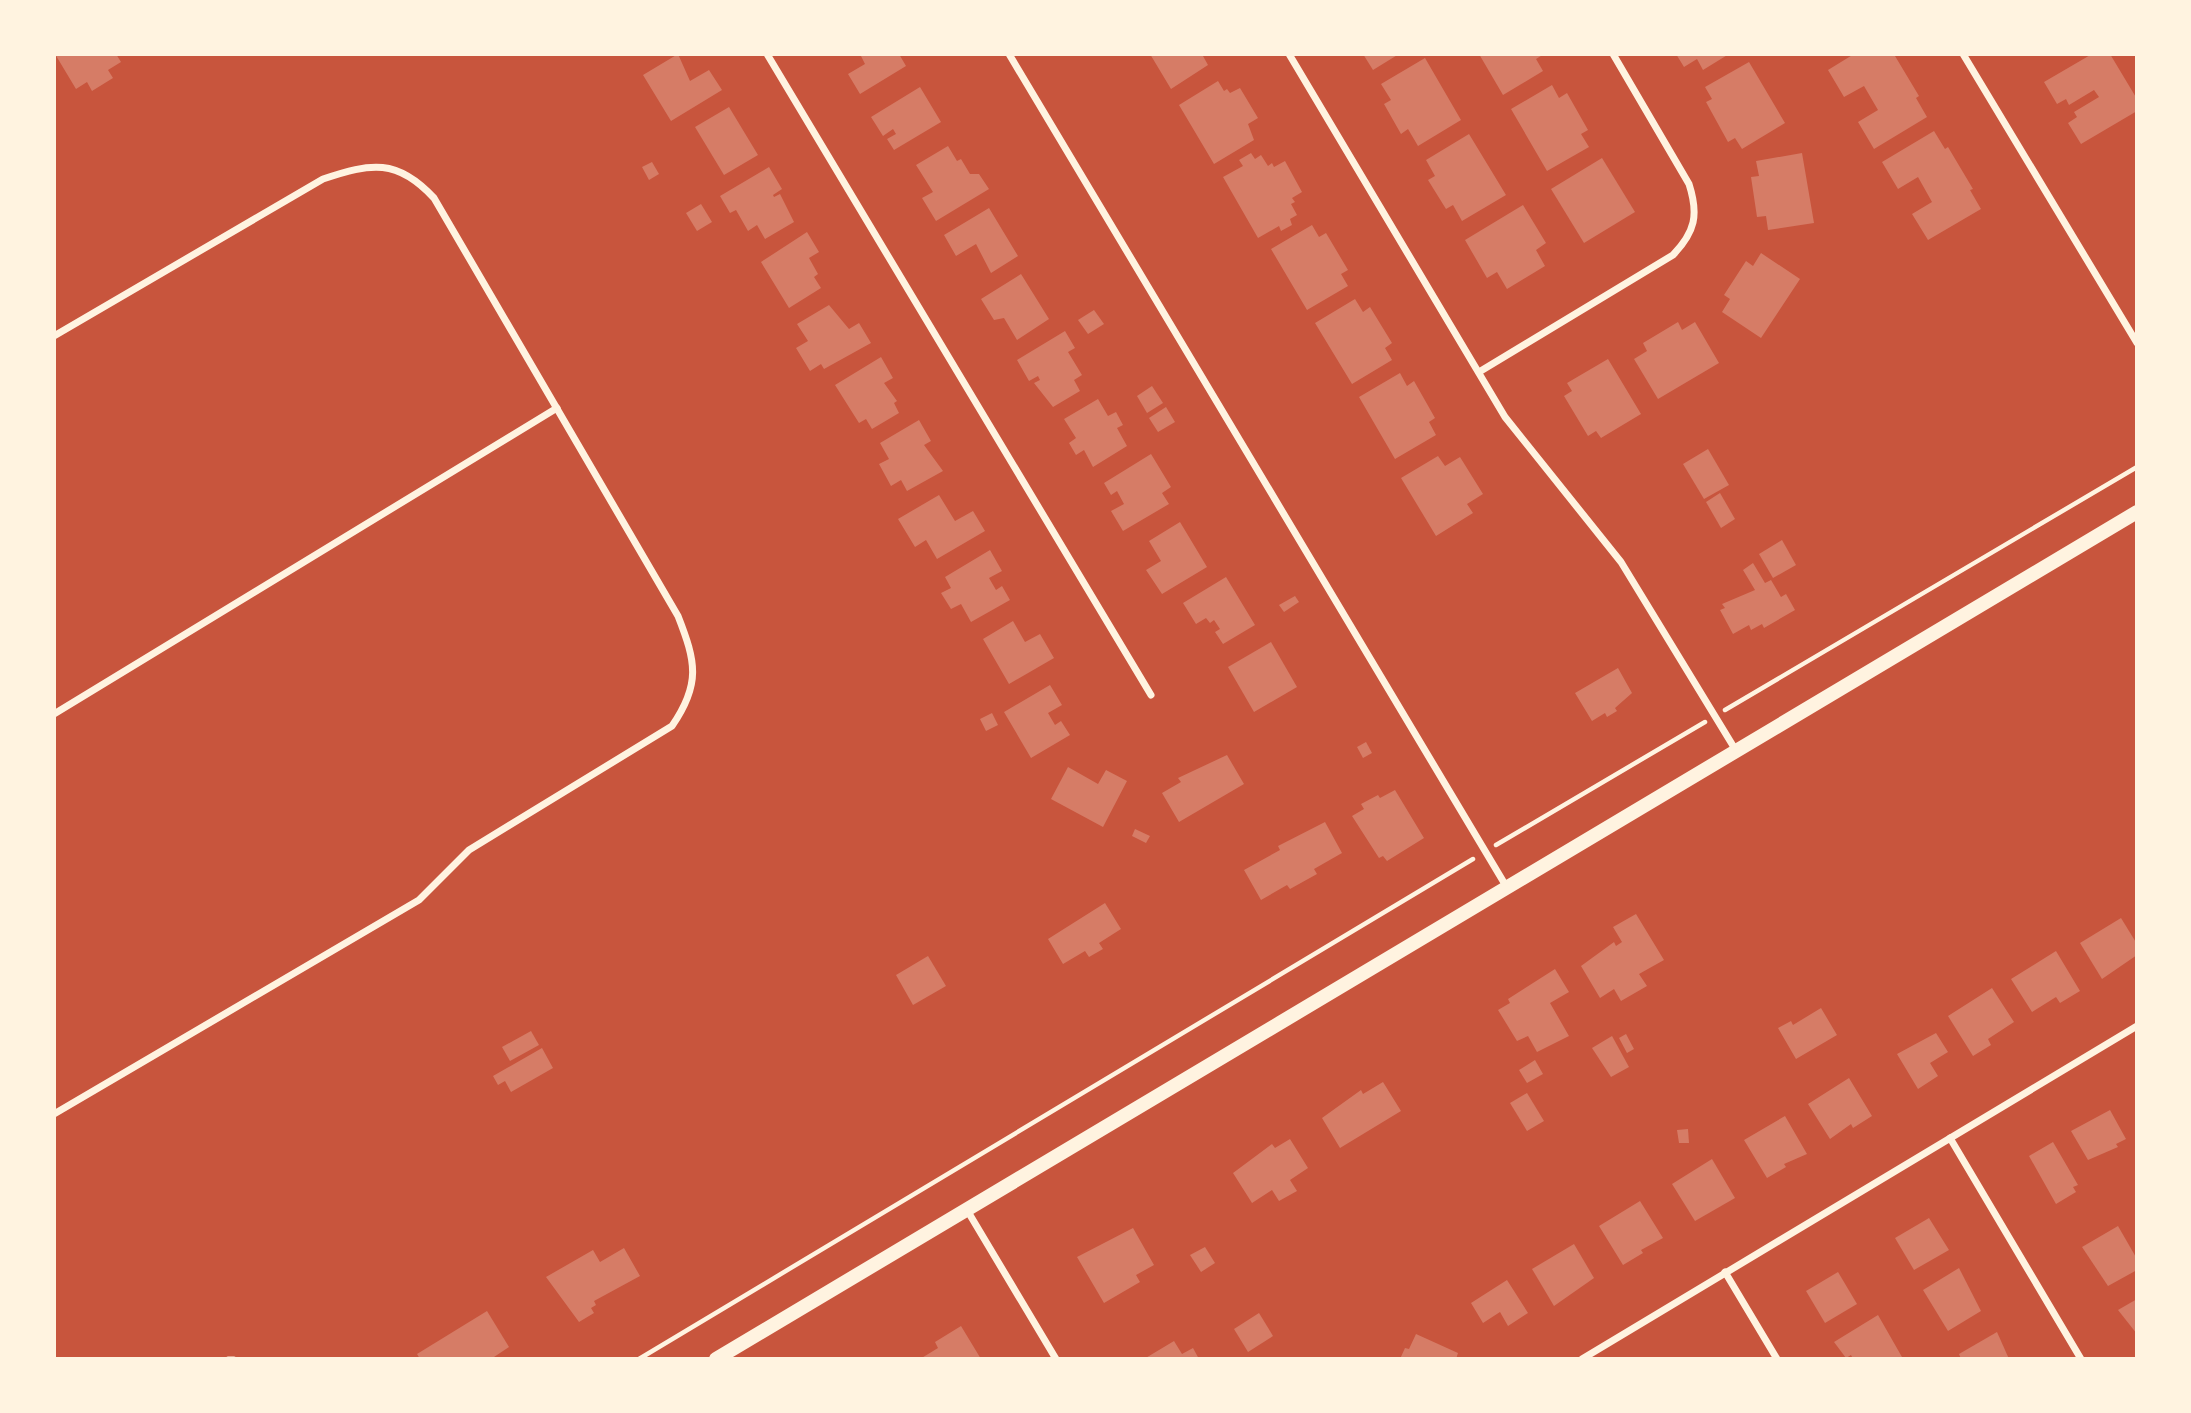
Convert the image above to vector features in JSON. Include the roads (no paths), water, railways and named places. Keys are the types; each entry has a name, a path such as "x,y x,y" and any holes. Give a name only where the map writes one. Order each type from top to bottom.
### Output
{"main road":[{"path":"716,1359 1735,749 2137,512"}],"street":[{"path":"767,54 1151,695"},
{"path":"1009,54 1506,886"},
{"path":"1289,54 1479,372 1530,451 1621,562 1735,749"},
{"path":"1479,372 1673,256 1688,240 1696,222 1695,204 1689,184 1613,54"},
{"path":"1963,54 2137,343"},
{"path":"54,335 323,179 362,166 398,170 419,182 434,198 557,408 678,616 690,645 695,679 687,704 672,726 469,850 419,900 54,1114"},
{"path":"54,714 557,408"},
{"path":"1582,1359 2137,1026"},
{"path":"1950,1138 2081,1359"},
{"path":"967,1209 1056,1359"},
{"path":"1725,1272 1777,1359"}]}
